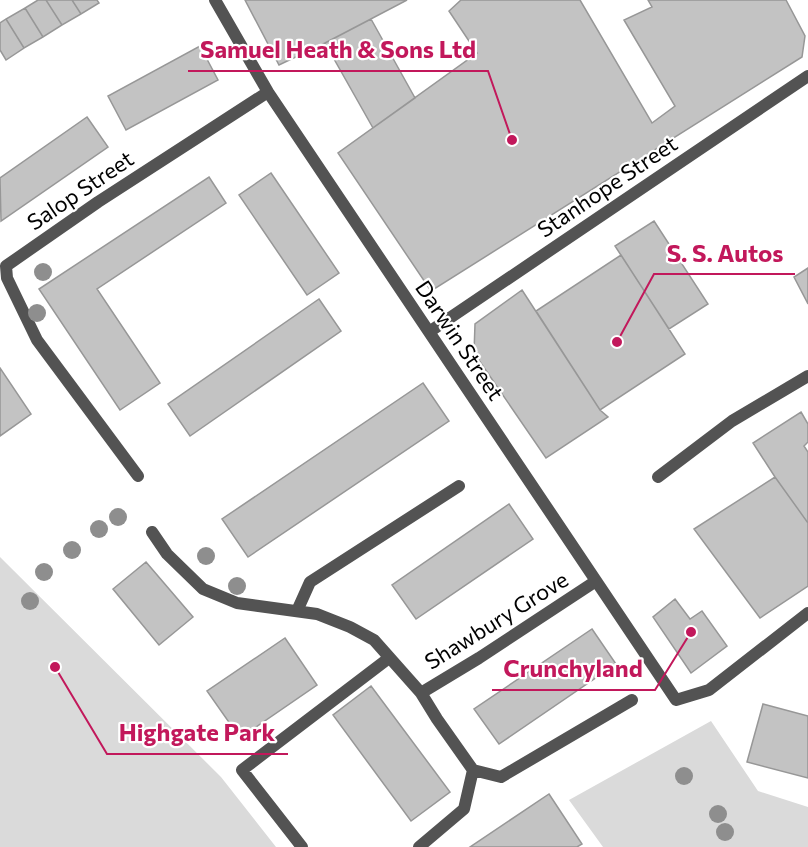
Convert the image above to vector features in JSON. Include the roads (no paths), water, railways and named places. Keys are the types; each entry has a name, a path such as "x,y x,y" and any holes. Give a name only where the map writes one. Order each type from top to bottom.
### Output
{"street":[{"name":"Darwin Street","path":"215,0 268,92 676,700 710,690 808,613"},
{"name":"Stanhope Street","path":"429,332 808,76"},
{"name":"Salop Street","path":"138,476 37,340 7,278 6,266 98,202 268,92"},
{"path":"658,477 732,421 808,376"},
{"path":"297,611 310,582 459,486"},
{"name":"Shawbury Grove","path":"152,532 167,554 203,589 237,603 317,614 350,627 374,640 421,693 596,581"},
{"path":"302,847 242,770 389,658"},
{"path":"421,693 436,719 473,770 501,777 632,700"},
{"path":"419,847 464,809 473,770"}],"place":[{"name":"Samuel Heath & Sons Ltd","path":"512,140"},
{"name":"S. S. Autos","path":"617,342"},
{"name":"Crunchyland","path":"691,632"},
{"name":"Highgate Park","path":"55,667"}]}
